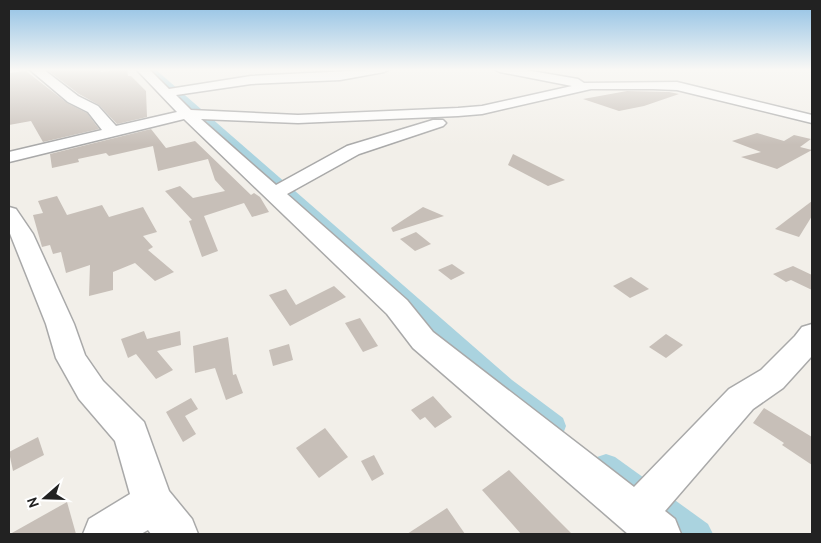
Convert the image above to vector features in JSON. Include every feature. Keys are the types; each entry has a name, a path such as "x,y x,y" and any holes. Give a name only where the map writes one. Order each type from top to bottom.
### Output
{"street":[{"path":"68,94 73,99 93,109 112,132"},
{"path":"167,94 397,307 423,340 648,524 741,399 772,378 806,344 812,334"},
{"path":"274,194 353,150 482,110 550,94"},
{"path":"711,94 812,119"},
{"path":"9,157 187,114 298,119 482,110"},
{"path":"9,213 22,234 60,324 71,358 91,390 131,433 153,503 176,534"},
{"path":"104,534 153,503"}],"building":[{"path":"9,94 56,94 67,103 87,113 99,129 43,142 31,121 9,125"},
{"path":"80,94 146,94 147,117 117,124 99,105"},
{"path":"609,94 678,94 644,106 619,111 583,99"},
{"path":"151,129 166,148 195,141 251,195 254,193 260,197 269,212 252,217 244,203 204,216 218,251 202,257 189,221 192,220 165,191 180,186 193,198 225,191 215,180 208,159 158,171 153,146 109,156 106,153 78,159 79,162 52,168 50,154"},
{"path":"757,133 784,141 794,135 811,139 800,147 812,150 777,169 741,157 761,152 732,141"},
{"path":"513,154 565,180 548,186 508,165"},
{"path":"57,196 67,215 102,205 109,217 143,207 157,232 143,236 153,247 148,250 174,272 155,281 135,263 113,272 113,290 89,296 90,265 66,273 61,252 53,254 50,245 42,247 33,215 43,213 38,201"},
{"path":"812,201 812,216 799,237 775,229"},
{"path":"423,207 444,216 393,232 391,228"},
{"path":"416,232 431,244 415,251 400,239"},
{"path":"452,264 465,273 451,280 438,270"},
{"path":"793,266 812,275 812,290 791,280 786,282 773,274"},
{"path":"631,277 649,289 630,298 613,286"},
{"path":"334,286 346,297 290,326 269,295 286,289 296,305"},
{"path":"360,318 378,346 363,352 345,323"},
{"path":"144,331 147,339 180,331 181,345 157,351 173,370 156,379 136,354 128,358 121,339"},
{"path":"666,334 683,345 666,358 649,347"},
{"path":"228,337 233,375 236,374 243,393 226,400 215,368 195,373 193,346"},
{"path":"289,344 293,360 273,366 269,350"},
{"path":"433,396 452,417 435,428 425,417 420,420 411,410"},
{"path":"191,398 198,409 185,416 196,434 183,442 166,412"},
{"path":"764,408 812,437 812,465 782,445 784,443 753,423"},
{"path":"325,428 348,457 319,478 296,448"},
{"path":"38,437 44,455 13,471 9,452"},
{"path":"374,455 384,474 372,481 361,461"},
{"path":"509,470 572,534 521,534 482,490"},
{"path":"67,502 76,534 10,534"},
{"path":"447,508 465,534 407,534"}],"waterway":[{"path":"178,94 504,386 554,426"},
{"path":"606,466 698,534"}]}
